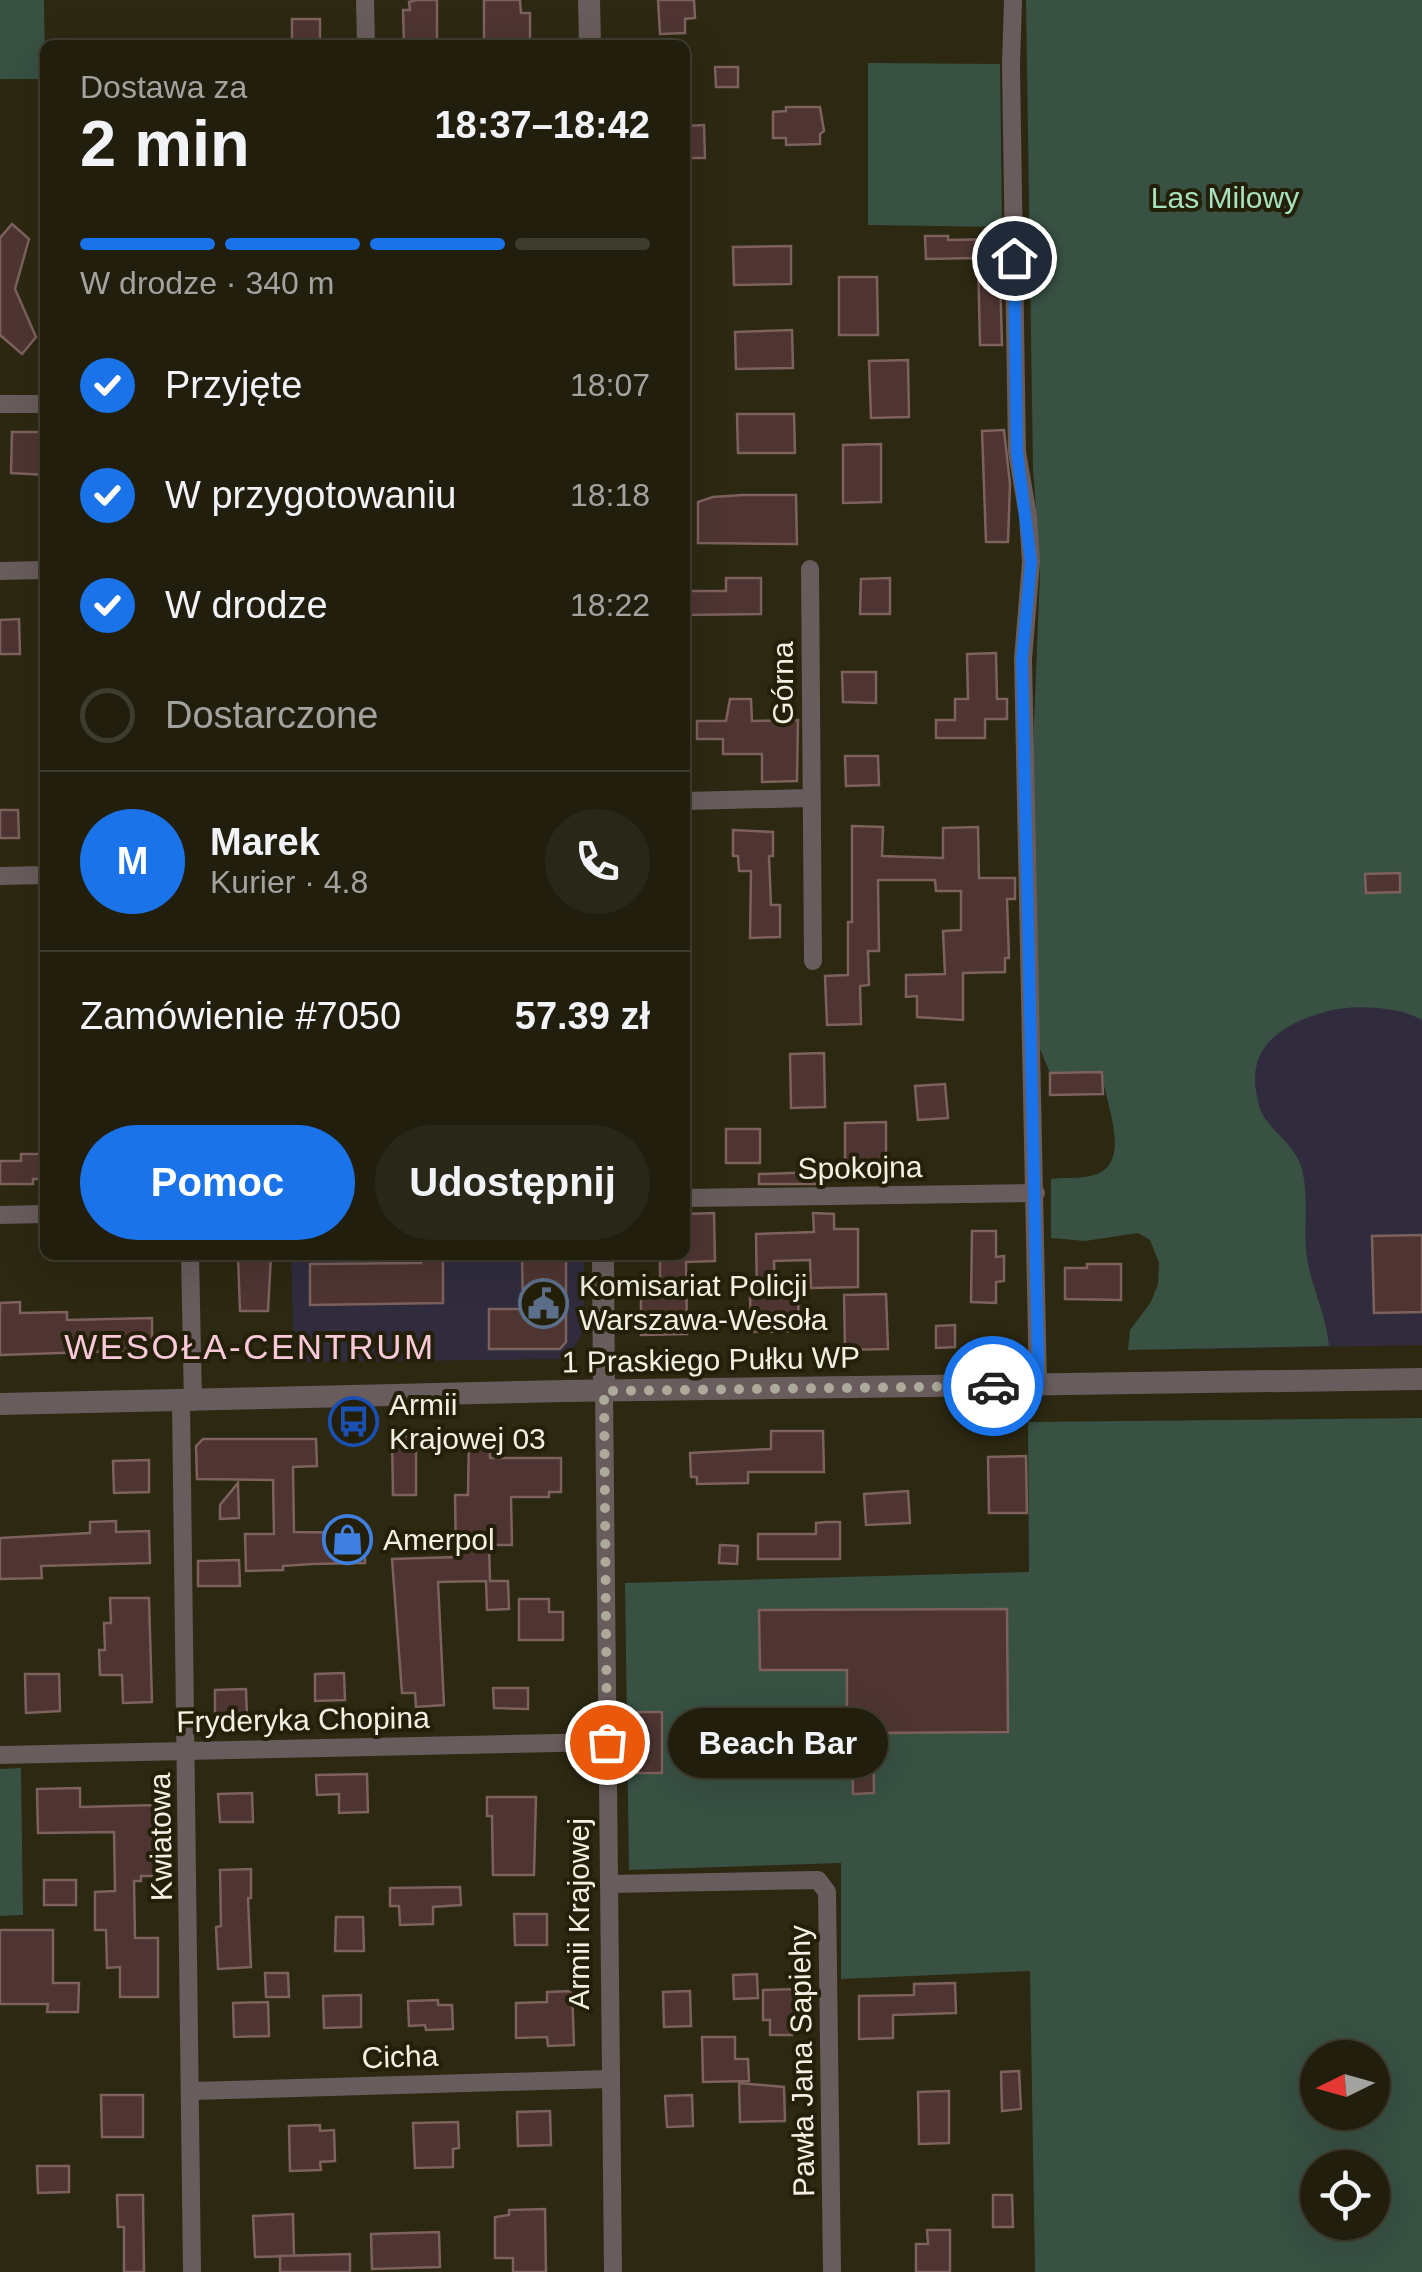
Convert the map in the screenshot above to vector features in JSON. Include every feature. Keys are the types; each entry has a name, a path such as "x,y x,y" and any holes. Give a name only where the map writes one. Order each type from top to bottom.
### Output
{"street":[{"path":"365,0 366,40"},
{"path":"589,0 590,40"},
{"path":"1013,0 1017,452 1031,562 1022,659 1038,1386"},
{"path":"0,404 40,404"},
{"name":"Górna","path":"810,569 813,961"},
{"path":"0,571 40,570"},
{"path":"690,800 810,798"},
{"path":"0,876 40,875"},
{"name":"Spokojna","path":"690,1198 1036,1193"},
{"path":"0,1215 40,1214"},
{"name":"Kwiatowa","path":"190,1260 187,1749 192,2272"},
{"name":"Armii Krajowej","path":"604,1260 613,2272"},
{"name":"1 Praskiego Pułku WP","path":"0,1404 1422,1379"},
{"name":"Fryderyka Chopina","path":"0,1755 607,1742"},
{"name":"Pawła Jana Sapiehy","path":"610,1884 818,1880 827,1892 832,2272"},
{"name":"Cicha","path":"192,2091 610,2079"}],"shaded area":[{"path":"1422,867 1422,1345 1199,1349 1192,872"},
{"path":"291,1260 584,1260 584,1330 567,1359 294,1362"}],"green space":[{"path":"0,0 44,0 40,79 0,79"},
{"name":"Las Milowy","path":"1026,0 1422,0 1422,1020 1388,1009 1361,1007 1309,1017 1271,1040 1262,1051 1255,1079 1263,1115 1301,1166 1308,1262 1329,1346 1128,1350 1130,1330 1151,1302 1158,1284 1159,1263 1150,1240 1138,1233 1085,1241 1051,1238 1051,1179 1085,1177 1104,1170 1112,1160 1115,1146 1102,1072 1050,1073 1040,1049 1031,800 1040,571 1033,467"},
{"path":"868,63 1000,64 1002,227 868,225"},
{"path":"1422,1418 1422,2272 1035,2272 1030,1971 841,1979 841,1863 629,1870 625,1583 1029,1572 1028,1422"},
{"path":"21,1768 23,1915 0,1916 0,1769"}],"building":[{"path":"437,0 437,40 404,40 403,10 410,10 409,2"},
{"path":"484,0 520,0 521,13 530,13 530,40 484,40"},
{"path":"658,0 694,0 695,18 685,19 685,33 660,34"},
{"path":"292,19 320,19 320,40 292,40"},
{"path":"715,67 738,67 738,87 716,87"},
{"path":"786,107 820,107 824,131 820,144 786,145 786,138 773,138 773,112 786,111"},
{"path":"704,125 705,158 690,158 690,126"},
{"path":"12,224 29,239 15,289 36,337 22,354 0,335 0,238"},
{"path":"925,236 948,236 948,240 999,239 1002,345 980,345 978,258 926,259"},
{"path":"791,246 791,284 734,285 733,247"},
{"path":"839,277 877,277 878,335 839,335"},
{"path":"792,330 793,368 736,369 735,332"},
{"path":"908,360 909,417 871,418 869,361"},
{"path":"737,414 794,414 795,453 738,453"},
{"path":"1004,430 1010,484 1008,542 986,542 982,431"},
{"path":"12,432 40,432 40,475 11,473"},
{"path":"881,444 881,502 843,503 843,445"},
{"path":"742,495 796,495 797,544 698,543 698,502"},
{"path":"726,578 761,578 761,614 690,615 690,591 726,591"},
{"path":"890,578 890,614 860,614 861,579"},
{"path":"19,619 20,654 0,654 0,620"},
{"path":"996,653 997,699 1007,699 1007,719 985,719 985,738 936,738 936,720 955,720 955,699 968,699 967,654"},
{"path":"842,672 876,672 876,703 843,702"},
{"path":"730,699 751,699 752,721 798,720 797,781 762,782 762,754 723,754 723,739 697,739 697,721 726,721"},
{"path":"845,756 878,756 879,785 846,786"},
{"path":"0,810 18,810 19,838 0,838"},
{"path":"852,826 883,827 882,856 943,858 943,828 978,827 979,878 1015,878 1015,899 1007,899 1009,958 1005,958 1005,972 963,973 963,1020 917,1017 917,996 906,997 906,975 945,974 943,931 961,930 961,891 936,891 935,880 878,880 879,951 868,951 869,985 860,986 861,1024 827,1025 825,976 848,975"},
{"path":"733,830 773,832 773,856 769,856 771,905 780,905 780,937 750,938 751,871 739,871 738,856 733,856"},
{"path":"1400,873 1400,892 1366,893 1365,874"},
{"path":"824,1053 825,1107 791,1108 790,1054"},
{"path":"1102,1072 1103,1094 1050,1095 1050,1073"},
{"path":"945,1084 948,1118 918,1120 915,1086"},
{"path":"886,1122 886,1161 875,1161 875,1169 845,1170 845,1123"},
{"path":"726,1129 760,1129 760,1163 726,1163"},
{"path":"21,1154 40,1154 40,1179 33,1179 33,1184 0,1184 0,1161 21,1161"},
{"path":"820,1172 820,1184 759,1184 759,1174"},
{"path":"714,1213 715,1261 686,1262 687,1334 641,1335 641,1284 660,1284 660,1260 690,1260 690,1214"},
{"path":"813,1213 834,1214 834,1229 858,1229 858,1287 811,1288 810,1260 774,1261 775,1291 798,1295 799,1331 751,1332 750,1296 757,1296 756,1234 814,1232"},
{"path":"972,1231 996,1231 996,1257 1004,1256 1004,1281 996,1282 996,1303 971,1302"},
{"path":"1422,1235 1422,1312 1374,1313 1372,1236"},
{"path":"238,1260 271,1260 268,1311 240,1311"},
{"path":"443,1260 443,1303 310,1305 310,1264"},
{"name":"Komisariat Policji Warszawa-Wesoła","path":"522,1260 566,1260 566,1342 560,1349 489,1349 489,1309 523,1309"},
{"path":"1087,1264 1121,1264 1121,1300 1065,1299 1065,1268 1087,1268"},
{"path":"886,1294 888,1349 845,1350 844,1295"},
{"path":"20,1302 20,1313 67,1312 67,1320 152,1318 152,1350 0,1355 0,1303"},
{"path":"955,1325 955,1347 936,1348 936,1326"},
{"path":"771,1431 823,1431 824,1472 748,1472 748,1483 697,1484 697,1477 691,1477 690,1453 771,1449"},
{"path":"469,1435 490,1435 490,1458 561,1458 561,1492 549,1492 549,1497 511,1497 512,1545 489,1545 490,1581 508,1581 509,1609 487,1610 486,1581 438,1582 444,1705 416,1707 415,1693 402,1693 392,1559 456,1557 455,1495 468,1495"},
{"path":"392,1436 416,1436 416,1495 393,1495"},
{"path":"203,1439 316,1439 317,1466 293,1467 294,1532 365,1533 365,1563 246,1571 245,1534 274,1534 273,1480 197,1479 196,1446"},
{"path":"1026,1456 1027,1513 989,1513 988,1457"},
{"path":"149,1460 149,1492 114,1493 113,1461"},
{"path":"238,1483 239,1518 220,1519 220,1505"},
{"path":"908,1491 910,1523 866,1525 864,1494"},
{"path":"116,1521 116,1532 149,1531 150,1563 41,1566 42,1578 0,1579 0,1538 90,1533 90,1522"},
{"path":"840,1522 840,1559 758,1559 758,1534 816,1534 816,1523"},
{"path":"720,1545 738,1546 737,1564 719,1563"},
{"path":"239,1560 240,1586 198,1586 198,1561"},
{"path":"110,1598 149,1598 152,1702 123,1703 122,1675 100,1675 99,1650 105,1650 104,1623 111,1623"},
{"path":"519,1599 549,1599 549,1612 563,1612 563,1640 519,1640"},
{"path":"1007,1609 1008,1732 873,1733 874,1793 853,1794 852,1733 847,1733 847,1670 760,1670 759,1610"},
{"path":"344,1673 345,1700 315,1701 315,1674"},
{"path":"25,1674 59,1674 60,1711 26,1713"},
{"path":"493,1688 528,1688 528,1709 494,1708"},
{"path":"246,1689 247,1717 215,1718 215,1690"},
{"path":"638,1712 662,1712 662,1773 638,1773"},
{"path":"367,1774 368,1812 339,1813 339,1794 317,1795 316,1775"},
{"path":"80,1788 80,1807 156,1805 158,1876 141,1876 141,1881 134,1881 135,1938 158,1938 158,1997 120,1997 120,1967 107,1968 106,1930 95,1930 95,1892 115,1891 114,1832 38,1833 37,1789"},
{"path":"252,1793 253,1822 220,1822 218,1794"},
{"path":"487,1797 536,1797 534,1875 493,1875 492,1816 487,1816"},
{"path":"251,1869 251,1967 218,1969 220,1870"},
{"path":"44,1880 76,1880 76,1905 44,1905"},
{"path":"460,1887 461,1905 433,1907 433,1924 400,1925 399,1906 390,1906 390,1888"},
{"path":"514,1914 547,1914 547,1945 515,1945"},
{"path":"336,1917 363,1917 364,1951 335,1951"},
{"path":"0,1930 53,1930 53,1983 79,1983 78,2012 47,2012 48,2004 0,2004"},
{"path":"265,1973 288,1973 289,1997 266,1997"},
{"path":"757,1974 758,1998 734,1999 733,1975"},
{"path":"955,1983 956,2013 893,2015 893,2038 859,2039 859,1996 914,1995 914,1984"},
{"path":"799,1989 799,2020 792,2020 792,2035 770,2035 770,2020 763,2020 763,1990"},
{"path":"572,1991 574,2045 548,2046 547,2037 516,2038 516,2003 547,2002 547,1992"},
{"path":"690,1991 691,2026 664,2027 663,1992"},
{"path":"361,1995 361,2027 324,2028 323,1996"},
{"path":"438,2000 438,2005 452,2005 453,2029 409,2026 408,2001"},
{"path":"268,2002 269,2036 234,2037 233,2003"},
{"path":"702,2037 735,2037 735,2059 748,2059 749,2081 703,2082"},
{"path":"1019,2071 1021,2109 1002,2111 1001,2072"},
{"path":"739,2083 784,2087 785,2121 740,2122"},
{"path":"949,2091 949,2143 919,2144 918,2092"},
{"path":"101,2095 143,2095 143,2137 102,2137"},
{"path":"692,2095 693,2126 667,2127 665,2096"},
{"path":"550,2111 551,2145 518,2146 517,2112"},
{"path":"458,2122 459,2148 453,2149 453,2167 415,2168 413,2123"},
{"path":"320,2125 320,2131 334,2130 335,2161 320,2162 321,2170 290,2171 289,2126"},
{"path":"37,2166 69,2166 69,2192 38,2193"},
{"path":"117,2195 143,2195 144,2272 124,2272 124,2227 118,2227"},
{"path":"993,2195 1012,2195 1013,2227 993,2227"},
{"path":"545,2209 546,2272 513,2272 513,2258 495,2258 495,2217 509,2215 509,2210"},
{"path":"293,2214 294,2256 255,2257 253,2216"},
{"path":"927,2230 950,2230 950,2272 916,2272 916,2244 928,2244"},
{"path":"439,2232 440,2267 372,2269 371,2234"},
{"path":"350,2254 350,2272 280,2272 280,2256"}],"way so far":[{"path":"607,1742 604,1391 993,1386"}],"place":[{"name":"Komisariat Policji Warszawa-Wesoła","path":"544,1303"},
{"name":"Armii Krajowej 03","path":"354,1422"},
{"name":"Amerpol","path":"348,1540"},
{"name":"Beach Bar","path":"607,1742"}],"district":[{"name":"WESOŁA-CENTRUM","path":"250,1347"}],"route":[{"path":"993,1386 1038,1386 1022,659 1031,562 1017,452 1014,258"}]}
